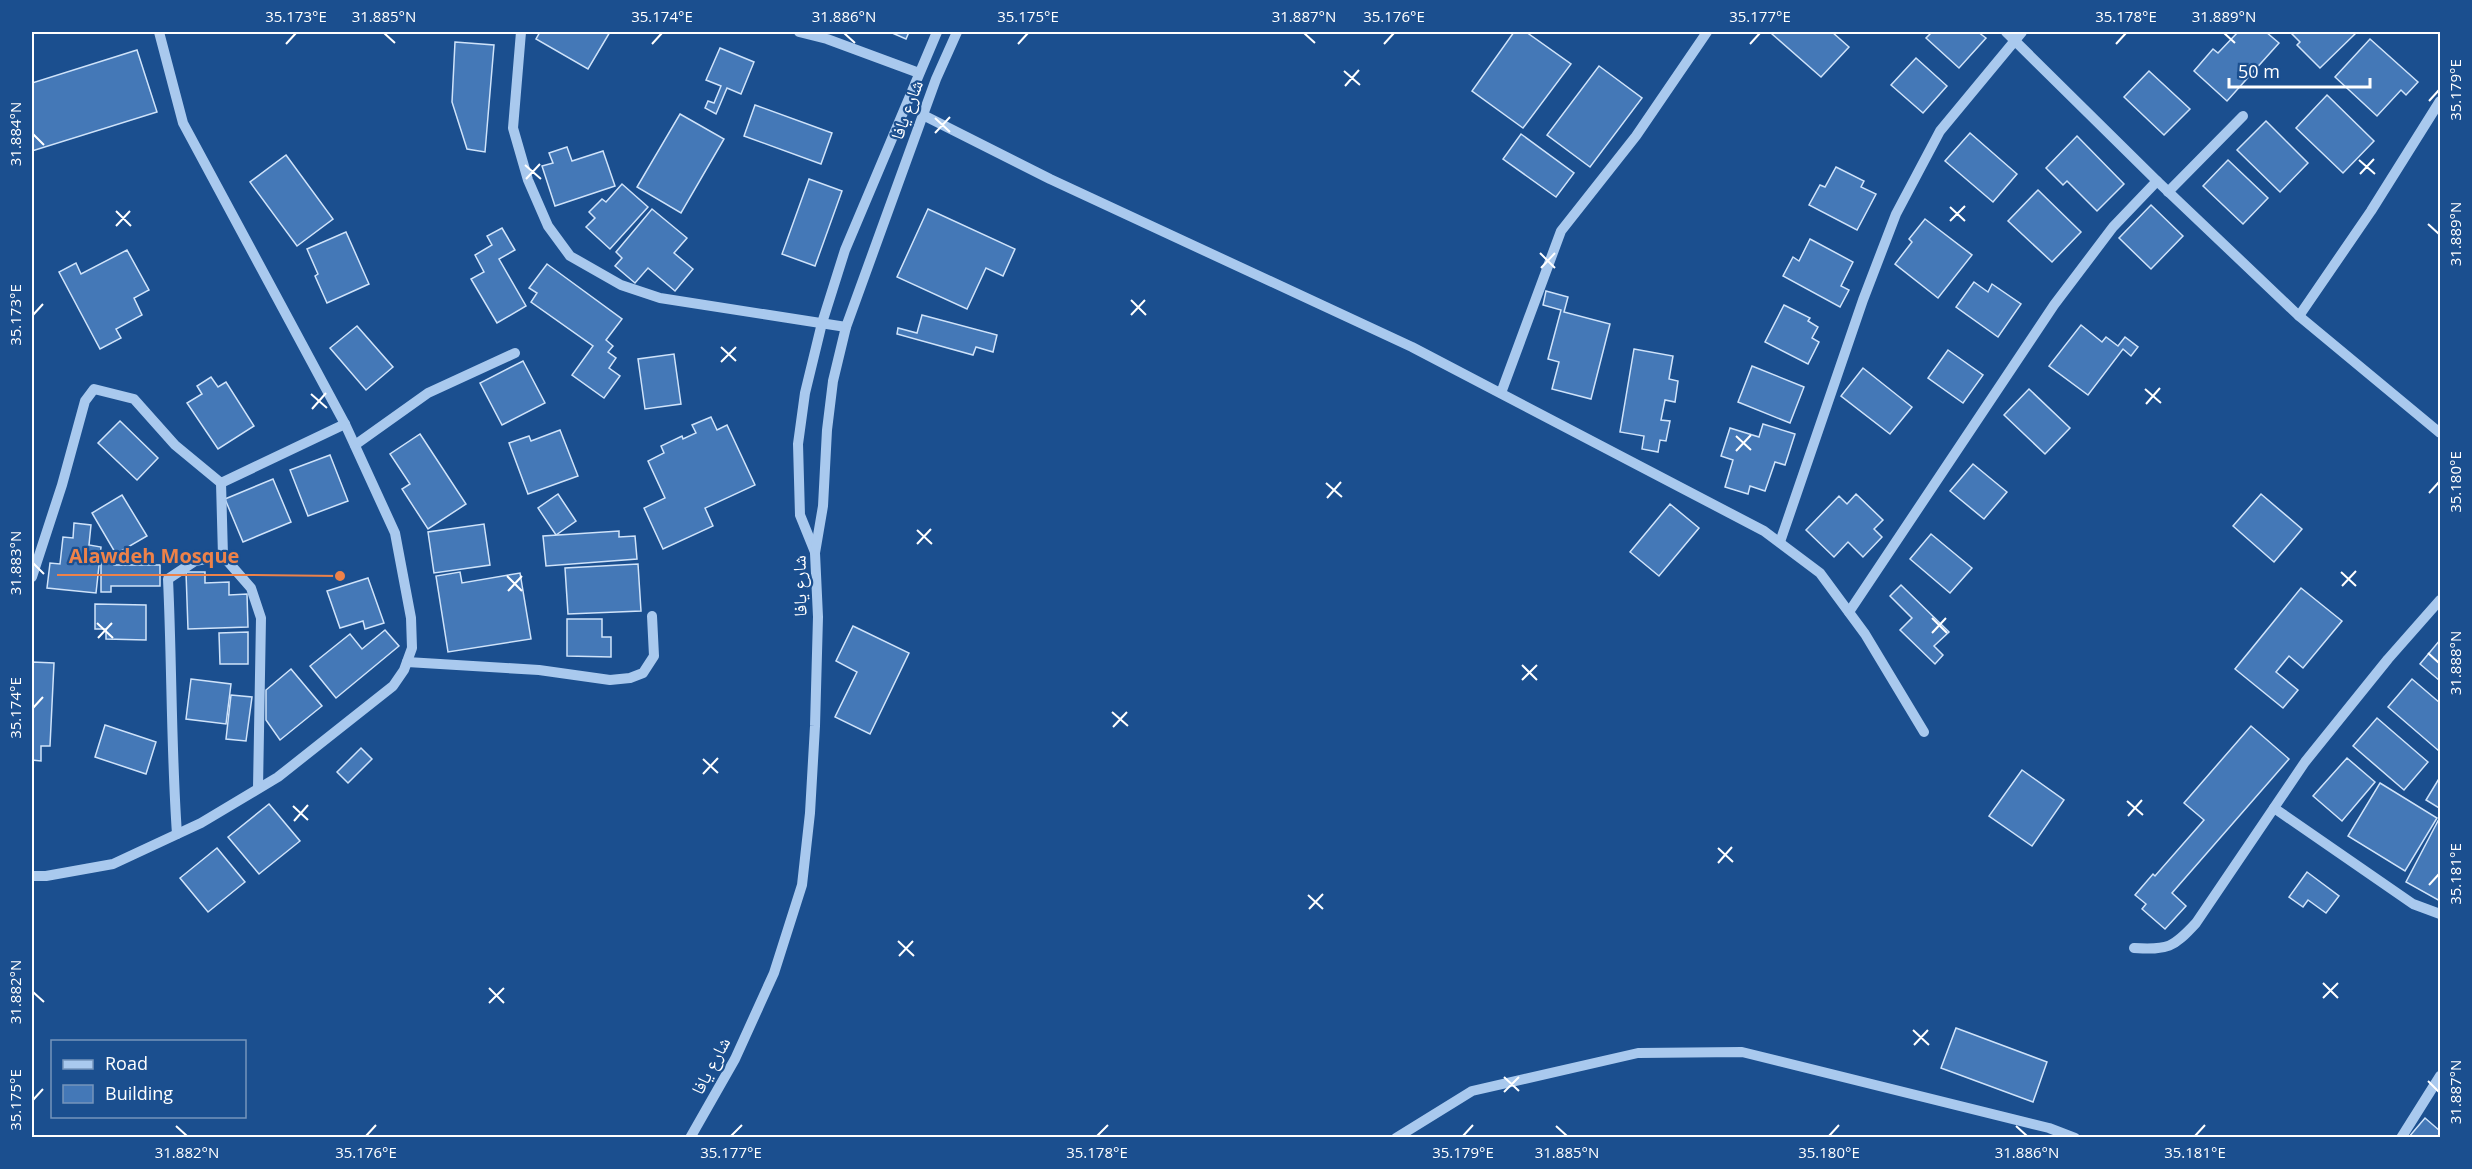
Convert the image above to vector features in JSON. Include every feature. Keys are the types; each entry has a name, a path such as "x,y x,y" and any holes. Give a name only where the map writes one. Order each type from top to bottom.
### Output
{"street":[{"path":"32,876 46,876 113,864 201,824 278,777 393,686 412,648 411,618 395,533 345,424 183,123 159,32"},
{"path":"521,32 513,128 528,180 548,226 570,256 621,285 660,298 846,327"},
{"path":"799,32 827,39 918,73"},
{"path":"815,553 800,515 798,444 804,393 822,323 845,250 937,32"},
{"name":"شارع يافا","path":"690,1137 735,1059 774,973 802,885 810,813 815,726 818,617 815,553 823,506 826,430 831,391 846,327 936,79 957,32"},
{"path":"1501,393 1561,231 1636,136 1707,32"},
{"path":"2006,32 2019,36 2157,181 2299,316 2440,433"},
{"path":"1780,542 1863,300 1896,214 1940,131 2019,36"},
{"path":"2299,316 2371,211 2440,101"},
{"path":"923,115 1050,179 1412,347 1764,531 1820,573 1865,634 1924,732"},
{"path":"2168,192 2243,116"},
{"path":"1849,612 2054,305 2113,227 2157,181"},
{"path":"355,445 428,393 515,353"},
{"path":"32,577 62,485 85,400 94,389 134,399 175,445 221,483 223,556 251,588 261,618 258,788"},
{"path":"221,483 345,424"},
{"path":"177,834 172,772 168,579 195,561 223,556"},
{"path":"2134,948 2159,950 2178,942 2196,923 2305,762 2388,659 2440,600"},
{"path":"407,662 539,670 610,680 630,678 643,673 654,656 652,616"},
{"path":"2274,808 2413,904 2440,914"},
{"path":"1396,1137 1472,1091 1638,1053 1742,1052 2049,1128 2075,1137"},
{"path":"2401,1137 2440,1076"}],"building":[{"path":"540,32 610,32 588,69 536,39"},
{"path":"890,32 909,32 906,39"},
{"path":"1514,32 1526,32 1571,64 1523,128 1472,91"},
{"path":"1774,32 1832,32 1849,47 1821,77 1772,34"},
{"path":"1932,32 1978,32 1986,38 1959,68 1926,38"},
{"path":"2238,32 2266,32 2279,43 2227,101 2194,71 2213,49 2218,53"},
{"path":"2290,32 2357,32 2320,68 2297,45 2300,42"},
{"path":"2370,39 2418,82 2406,95 2401,90 2377,116 2335,77"},
{"path":"455,42 494,45 485,152 467,149 452,102"},
{"path":"720,48 754,62 741,94 727,88 716,114 705,108 708,101 714,103 721,86 706,80"},
{"path":"137,50 157,112 32,151 32,83"},
{"path":"1916,58 1947,86 1923,113 1891,85"},
{"path":"1599,66 1642,98 1590,167 1547,135"},
{"path":"2149,71 2190,109 2164,135 2124,97"},
{"path":"2327,95 2374,141 2343,173 2296,128"},
{"path":"755,105 832,133 821,164 744,136"},
{"path":"680,114 724,139 681,213 637,187"},
{"path":"2266,121 2308,163 2280,192 2237,150"},
{"path":"1970,133 2017,174 1993,202 1945,161"},
{"path":"1521,134 1574,173 1556,197 1503,159"},
{"path":"2077,136 2124,184 2097,211 2067,181 2063,185 2046,168"},
{"path":"567,147 572,161 603,151 615,186 555,206 542,166 553,163 549,153"},
{"path":"286,155 333,219 297,246 250,182"},
{"path":"2228,160 2268,198 2243,224 2203,186"},
{"path":"1836,167 1864,181 1861,187 1876,194 1857,230 1809,205 1820,185 1825,187"},
{"path":"809,179 842,191 815,266 782,254"},
{"path":"622,184 648,207 610,249 586,227 595,218 589,212 602,199 606,202"},
{"path":"2038,190 2081,232 2052,262 2008,221"},
{"path":"2151,205 2183,236 2151,269 2119,238"},
{"path":"652,209 687,238 674,253 693,269 675,291 648,268 635,283 615,266 622,258 616,252"},
{"path":"928,209 1015,249 1003,276 986,268 967,309 897,277"},
{"path":"1925,219 1972,255 1938,298 1895,264 1912,242 1909,239"},
{"path":"502,228 515,250 499,259 526,306 497,323 471,279 484,272 475,255 492,245 487,236"},
{"path":"346,232 369,284 327,303 315,276 318,274 307,249"},
{"path":"1810,239 1853,262 1841,286 1849,290 1840,307 1783,276 1793,257 1799,261"},
{"path":"127,250 149,290 134,298 142,315 116,329 121,338 100,349 59,272 76,263 81,274"},
{"path":"547,264 622,319 606,340 613,346 608,352 616,358 609,368 620,376 604,398 572,375 593,346 531,302 537,293 529,288"},
{"path":"1974,282 1988,292 1992,284 2021,304 1998,337 1956,307"},
{"path":"1546,291 1568,297 1564,312 1610,324 1591,399 1552,389 1559,362 1548,359 1561,310 1543,305"},
{"path":"1784,305 1810,318 1808,321 1818,327 1812,338 1819,342 1808,364 1765,342"},
{"path":"922,315 997,335 993,352 976,347 973,355 897,334 898,328 917,333"},
{"path":"2081,325 2102,342 2106,337 2118,346 2125,337 2138,347 2131,356 2123,349 2088,395 2049,366"},
{"path":"357,326 393,367 366,390 330,348"},
{"path":"1634,349 1673,356 1669,379 1678,381 1675,402 1665,400 1661,420 1670,421 1666,441 1660,440 1658,452 1642,449 1644,436 1620,432"},
{"path":"1948,350 1983,375 1963,403 1928,378"},
{"path":"674,354 681,404 645,409 638,359"},
{"path":"523,361 545,403 502,425 480,383"},
{"path":"1752,366 1804,387 1790,423 1738,402"},
{"path":"1863,368 1912,407 1890,434 1841,396"},
{"path":"211,377 218,387 226,382 254,426 218,449 187,403 202,394 197,386"},
{"path":"2029,389 2070,428 2045,454 2004,415"},
{"path":"711,417 717,430 727,425 755,485 705,508 713,526 663,549 644,508 665,498 648,461 664,453 661,446 682,436 683,439 696,433 692,425"},
{"path":"120,421 158,458 137,480 98,443"},
{"path":"1763,424 1795,434 1785,465 1775,462 1765,491 1750,486 1748,494 1725,487 1733,460 1721,456 1730,428 1759,437"},
{"path":"560,430 578,476 528,494 509,443 529,436 531,441"},
{"path":"420,434 466,504 428,529 402,489 410,484 390,454"},
{"path":"330,455 348,501 308,516 290,470"},
{"path":"1973,464 2007,492 1984,519 1950,491"},
{"path":"273,479 291,522 243,542 225,499"},
{"path":"558,494 576,521 556,535 538,508"},
{"path":"1856,494 1883,520 1874,529 1882,537 1863,557 1848,542 1834,557 1806,530 1839,496 1847,504"},
{"path":"2261,494 2302,529 2274,562 2233,526"},
{"path":"122,495 147,536 116,554 92,513"},
{"path":"1670,504 1699,528 1659,576 1630,552"},
{"path":"74,523 91,525 89,545 101,547 96,593 47,588 50,563 60,564 63,537 73,538"},
{"path":"484,524 490,565 434,573 428,532"},
{"path":"619,531 619,537 635,536 637,559 546,566 543,536"},
{"path":"1931,534 1972,568 1950,593 1910,559"},
{"path":"101,559 114,559 114,565 160,565 160,586 111,586 111,592 101,592"},
{"path":"638,564 641,611 568,614 565,568"},
{"path":"186,572 205,572 205,583 229,582 229,595 247,594 248,627 188,629"},
{"path":"460,572 462,583 520,573 531,639 448,652 436,576"},
{"path":"368,578 384,623 365,629 363,621 340,628 327,591"},
{"path":"1901,585 1949,632 1934,646 1943,655 1935,664 1900,630 1912,618 1890,596"},
{"path":"2301,588 2342,621 2303,668 2289,656 2276,672 2298,690 2283,708 2235,669"},
{"path":"95,604 146,605 146,640 106,639 106,629 95,629"},
{"path":"567,619 602,619 602,637 611,637 611,657 567,656"},
{"path":"853,626 909,653 870,734 835,717 857,672 836,661"},
{"path":"385,630 399,646 336,698 310,666 350,634 362,649"},
{"path":"248,632 248,664 220,664 219,633"},
{"path":"2440,640 2440,681 2420,664"},
{"path":"32,662 54,663 50,746 41,746 41,761 32,760"},
{"path":"291,669 322,706 280,740 266,720 266,690"},
{"path":"191,679 231,684 226,724 186,719"},
{"path":"2412,679 2440,703 2439,751 2388,707"},
{"path":"231,695 252,697 246,741 226,739"},
{"path":"2377,718 2428,762 2404,790 2353,746"},
{"path":"105,725 156,742 146,774 95,757"},
{"path":"2251,726 2289,759 2172,893 2186,906 2165,929 2142,909 2146,904 2135,895 2153,874 2155,876 2204,820 2184,803"},
{"path":"361,748 372,759 348,783 337,772"},
{"path":"2347,758 2375,782 2342,821 2313,796"},
{"path":"2022,770 2064,800 2032,846 1989,816"},
{"path":"2440,777 2440,806 2439,808 2426,800"},
{"path":"2380,783 2437,818 2405,871 2348,836"},
{"path":"269,804 300,841 259,874 228,837"},
{"path":"2440,817 2440,901 2406,882"},
{"path":"217,848 245,882 208,912 180,878"},
{"path":"2307,872 2339,896 2326,913 2308,900 2303,907 2289,897"},
{"path":"1956,1028 2047,1062 2033,1102 1941,1068"},
{"path":"2425,1118 2440,1131 2440,1138 2408,1138"}],"place":[{"name":"Alawdeh Mosque","path":"340,576"}]}
